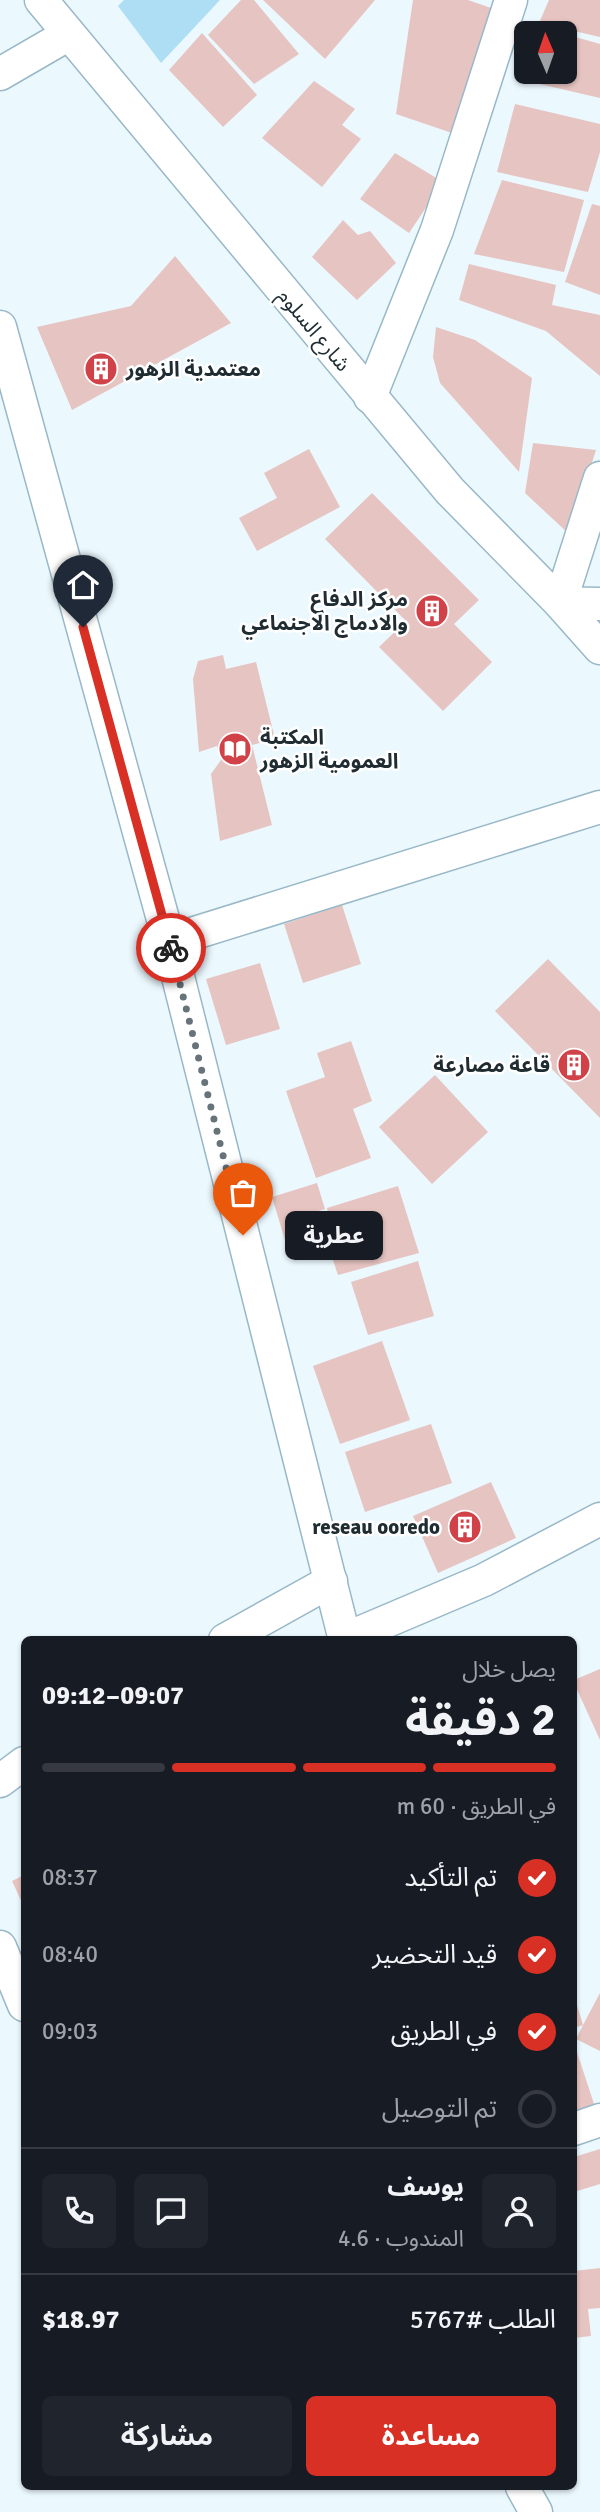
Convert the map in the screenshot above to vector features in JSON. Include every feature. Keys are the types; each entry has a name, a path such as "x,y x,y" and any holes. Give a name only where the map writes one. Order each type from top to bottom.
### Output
{"street":[{"name":"شارع السلوم","path":"41,0 450,491 560,603 600,648"},
{"path":"370,397 437,230 510,0"},
{"path":"0,74 69,34"},
{"path":"0,327 169,941 344,1636"},
{"path":"600,478 560,603 600,604"},
{"path":"169,941 600,807"},
{"path":"352,1636 484,1580 600,1519"},
{"path":"232,1636 331,1581"},
{"path":"0,1781 21,1765"},
{"path":"0,1947 21,1998"},
{"path":"577,2128 600,2120"},
{"path":"524,2490 536,2512"}],"shaded area":[{"path":"124,0 220,0 161,63 118,6"}],"building":[{"path":"241,0 254,0 299,54 254,84 208,35"},
{"path":"263,0 375,0 325,59"},
{"path":"413,0 468,0 494,9 458,135 396,114"},
{"path":"549,0 600,0 600,37 578,32 578,21 540,21"},
{"path":"202,33 257,95 223,127 169,70"},
{"path":"578,38 600,44 600,98 540,84 578,84"},
{"path":"314,81 355,109 342,125 361,139 322,187 262,138"},
{"path":"515,104 600,124 600,152 588,192 497,172"},
{"path":"395,153 443,182 409,233 360,199"},
{"path":"502,180 584,200 564,272 474,254"},
{"path":"592,204 600,206 600,295 565,282"},
{"path":"343,220 358,235 370,231 396,263 357,300 312,257"},
{"name":"معتمدية الزهور","path":"175,256 231,323 72,410 37,327 131,306"},
{"path":"469,264 556,285 552,305 600,315 600,376 546,331 459,300"},
{"path":"436,327 475,340 532,378 519,472 440,383 433,357"},
{"path":"533,443 596,450 569,534 525,493"},
{"name":"مركز الدفاع والادماج الاجنماعي","path":"309,449 340,507 257,551 239,518 277,498 264,473"},
{"name":"مركز الدفاع والادماج الاجنماعي","path":"372,493 479,600 454,624 492,662 443,711 379,647 406,621 325,539"},
{"name":"المكتبة العمومية الزهور","path":"223,655 226,669 256,662 275,739 252,745 272,825 220,841 211,774 221,760 217,746 199,752 193,679 198,661"},
{"path":"342,905 361,964 303,983 284,924"},
{"name":"قاعة مصارعة","path":"548,959 600,1012 600,1118 495,1011"},
{"path":"260,963 280,1029 226,1045 206,979"},
{"path":"351,1041 372,1101 353,1109 371,1158 316,1178 286,1091 325,1077 317,1053"},
{"path":"435,1075 488,1132 432,1184 379,1127"},
{"path":"317,1183 325,1209 311,1213 318,1238 287,1247 272,1197"},
{"path":"398,1186 419,1253 338,1275 325,1236 332,1232 327,1208"},
{"path":"418,1261 434,1316 368,1335 351,1282"},
{"path":"382,1341 410,1420 340,1444 313,1366"},
{"path":"431,1424 452,1483 365,1512 345,1452"},
{"name":"reseau ooredo","path":"491,1482 516,1538 438,1573 413,1516"},
{"path":"600,1669 600,1740 577,1690 577,1679"},
{"path":"21,1876 21,1900 12,1881"},
{"path":"600,1993 600,2051 577,2037"},
{"path":"577,2005 583,2025 577,2027"},
{"path":"577,2052 595,2107 577,2113"},
{"path":"600,2149 600,2184 577,2191 577,2156"},
{"path":"600,2268 600,2308 588,2309 591,2336 577,2338 577,2271"}],"way so far":[{"path":"171,948 243,1235"}],"place":[{"name":"معتمدية الزهور","path":"101,369"},
{"name":"مركز الدفاع والادماج الاجنماعي","path":"432,611"},
{"name":"المكتبة العمومية الزهور","path":"235,749"},
{"name":"قاعة مصارعة","path":"574,1065"},
{"name":"عطرية","path":"243,1235"},
{"name":"reseau ooredo","path":"465,1527"}],"route":[{"path":"83,627 171,948"}]}
